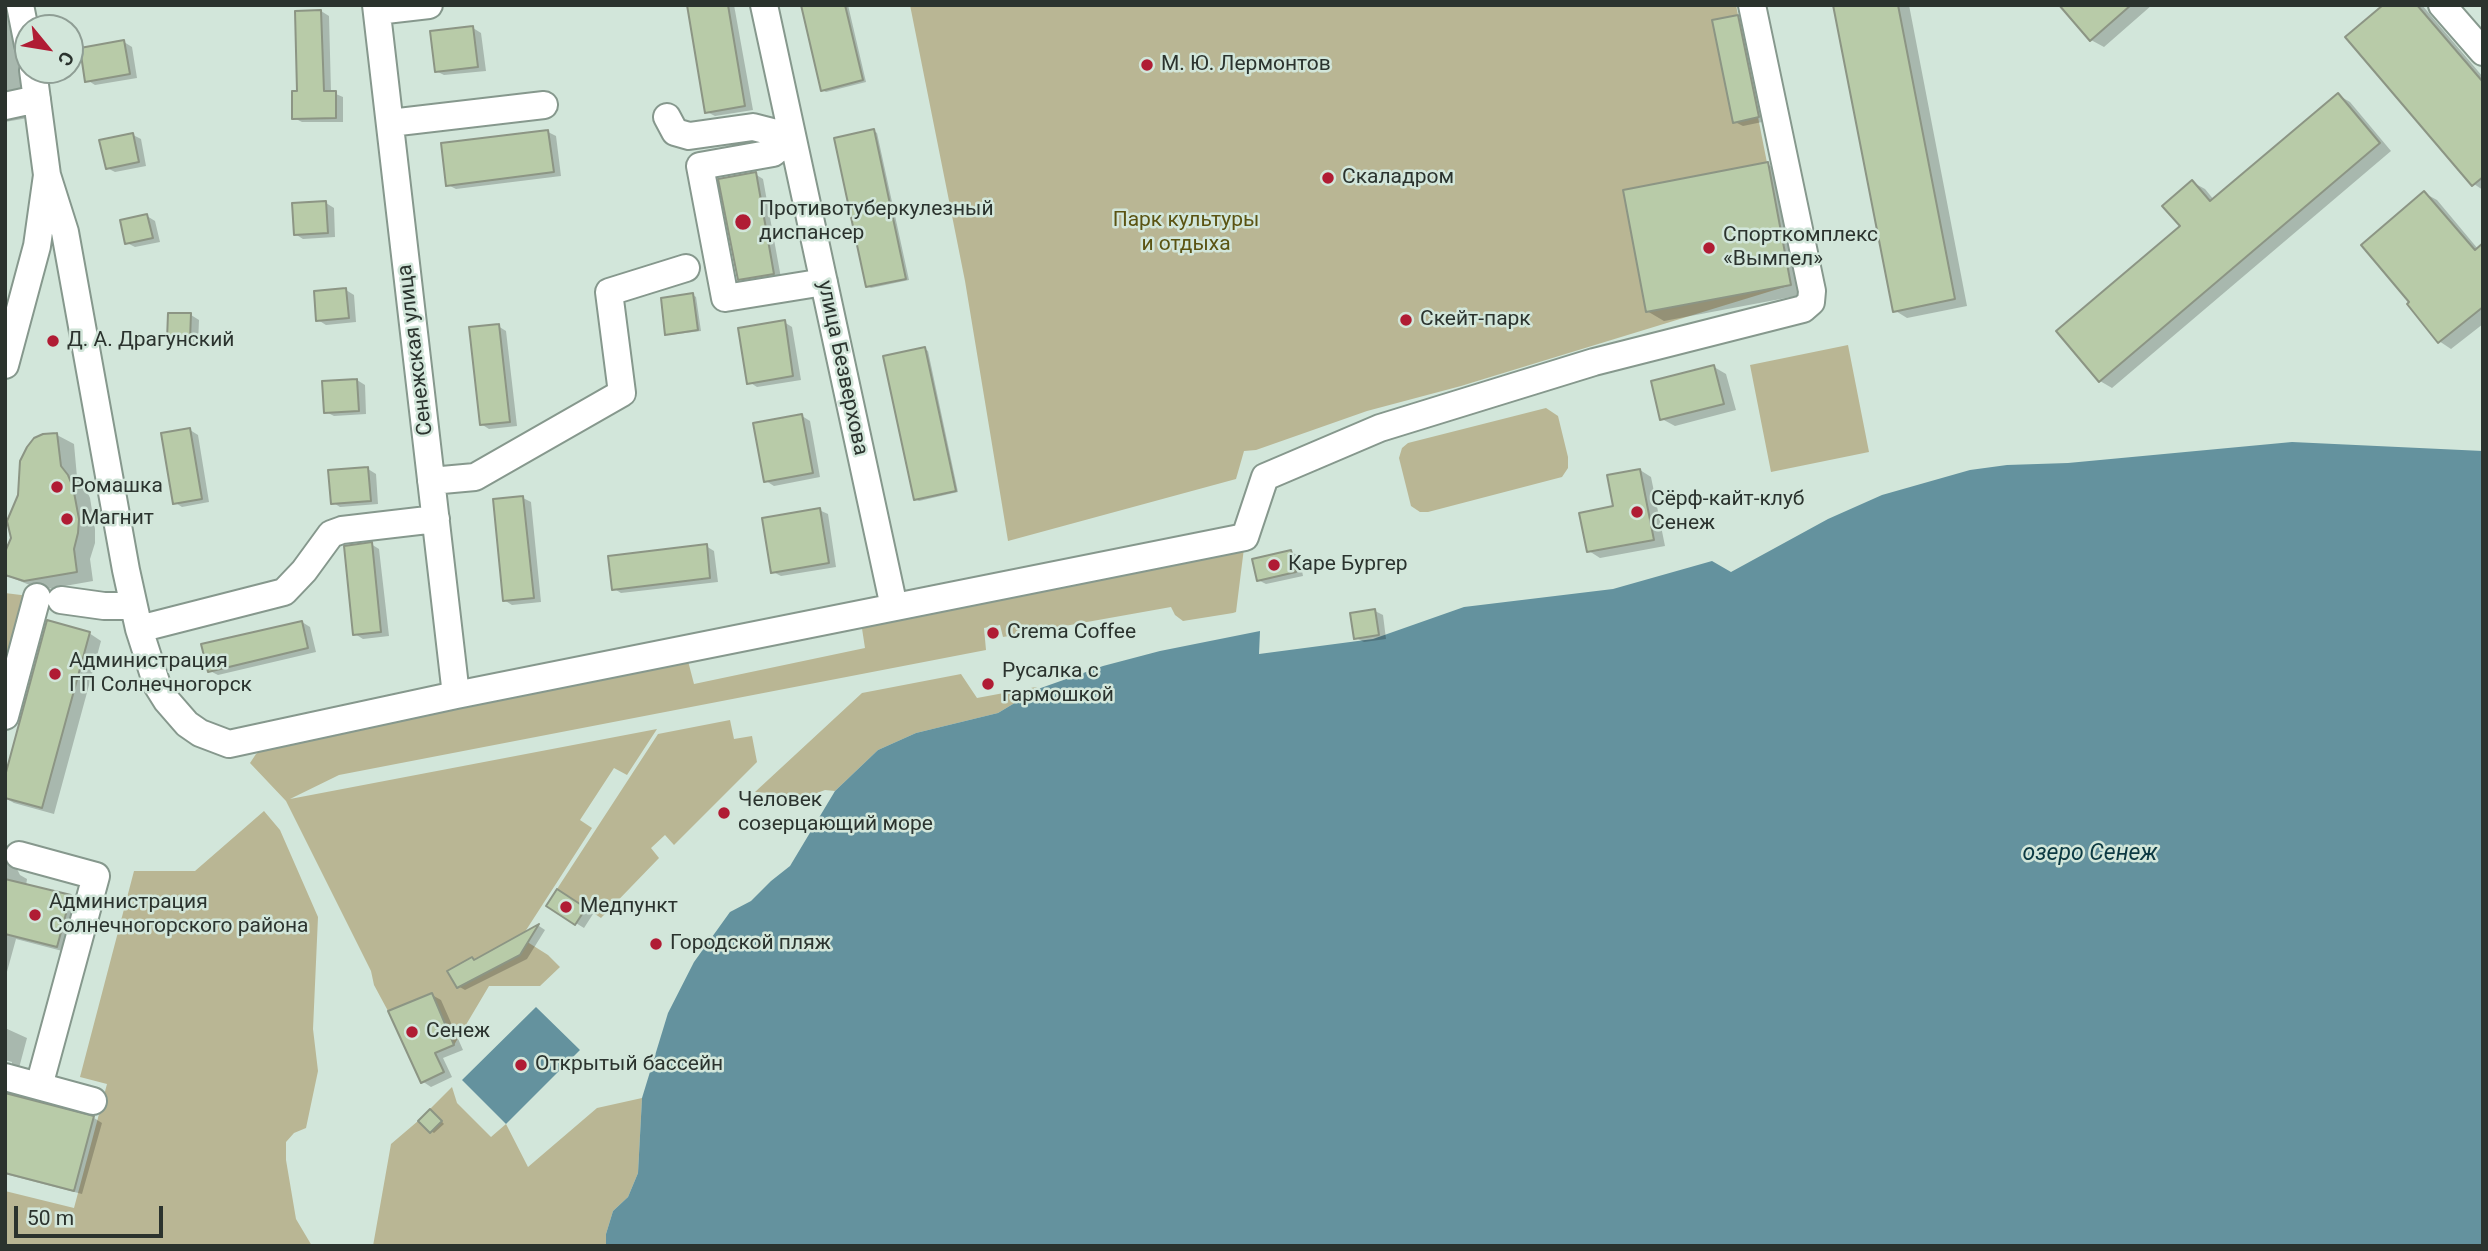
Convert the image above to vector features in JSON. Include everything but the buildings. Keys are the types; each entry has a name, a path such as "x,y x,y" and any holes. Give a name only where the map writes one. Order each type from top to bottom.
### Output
{"street":[{"path":"377,8 429,5"},
{"name":"улица Безверхова","path":"764,5 894,607"},
{"path":"35,84 47,175 65,232 136,618 158,685 167,701 187,724 200,733 229,744 456,695 1245,537 1265,477 1380,428 1594,362 1803,309 1811,302 1812,291 1752,5"},
{"path":"2442,5 2483,52"},
{"name":"Сенежская улица","path":"377,8 456,695"},
{"path":"5,106 37,99"},
{"path":"390,123 544,105"},
{"path":"667,117 675,132 689,136 753,127 792,138"},
{"path":"792,138 773,153 701,166 725,298 824,282"},
{"path":"5,365 37,246 47,175"},
{"path":"431,481 475,477 622,393 609,292 686,268"},
{"path":"5,716 49,599 104,606 136,618 284,592 304,571 331,534 342,530 436,520"},
{"path":"19,855 96,876 39,1086"},
{"path":"5,1077 93,1101"}],"green space":[{"name":"Парк культуры и отдыха","path":"910,5 1736,5 1791,285 1461,386 1367,411 1256,450 1244,451 1236,479 1008,541 965,281"},
{"path":"1848,345 1869,452 1771,472 1750,365"},
{"path":"1546,408 1558,416 1568,457 1568,468 1562,477 1428,512 1420,512 1411,506 1399,458 1402,448 1408,443"},
{"path":"1244,548 1236,612 1233,613 1183,621 1175,615 1171,607 1003,637 1000,625 984,628 986,650 339,775 290,799 657,729 627,775 614,768 580,820 592,828 521,938 548,955 560,967 540,986 489,986 454,1045 432,993 388,1011 374,985 371,971 286,801 250,763 256,754 268,746 688,661 694,684 865,648 861,622"},
{"path":"5,593 37,597 5,716"},
{"path":"961,674 977,698 1036,687 1038,689 998,713 916,733 878,750 835,791 825,790 809,796 755,792 862,693"},
{"path":"730,720 734,739 752,736 757,762 674,845 665,835 651,848 659,858 601,918 557,889 658,734"},
{"path":"264,811 280,830 318,917 313,1029 318,1071 306,1128 294,1133 286,1142 286,1160 296,1219 312,1246 5,1246 5,1191 74,1208 107,1084 80,1077 134,871 195,871"},
{"path":"452,1087 457,1103 491,1137 506,1124 528,1167 597,1108 642,1098 638,1173 628,1197 613,1211 606,1234 606,1246 373,1246 391,1144 418,1121 430,1132 441,1121 430,1109"}],"water":[{"name":"озеро Сенеж","path":"2292,442 2483,451 2483,1246 606,1246 606,1234 613,1211 628,1197 638,1173 642,1098 668,1013 694,962 730,912 751,901 790,866 835,791 878,750 916,733 998,713 1038,689 1103,666 1160,651 1260,631 1259,654 1373,639 1464,607 1613,589 1712,561 1731,572 1828,519 1882,495 1970,470"},
{"name":"Открытый бассейн","path":"536,1007 580,1050 506,1124 462,1080"}],"place":[{"name":"М. Ю. Лермонтов","path":"1147,65"},
{"name":"Скаладром","path":"1328,178"},
{"name":"Противотуберкулезный диспансер","path":"743,222"},
{"name":"Спорткомплекс «Вымпел»","path":"1709,248"},
{"name":"Скейт-парк","path":"1406,320"},
{"name":"Д. А. Драгунский","path":"53,341"},
{"name":"Ромашка","path":"57,487"},
{"name":"Сёрф-кайт-клуб Сенеж","path":"1637,512"},
{"name":"Магнит","path":"67,519"},
{"name":"Каре Бургер","path":"1274,565"},
{"name":"Crema Coffee","path":"993,633"},
{"name":"Администрация ГП Солнечногорск","path":"55,674"},
{"name":"Русалка с гармошкой","path":"988,684"},
{"name":"Человек созерцающий море","path":"724,813"},
{"name":"Медпункт","path":"566,907"},
{"name":"Администрация Солнечногорского района","path":"35,915"},
{"name":"Городской пляж","path":"656,944"},
{"name":"Сенеж","path":"412,1032"},
{"name":"Открытый бассейн","path":"521,1065"}]}
